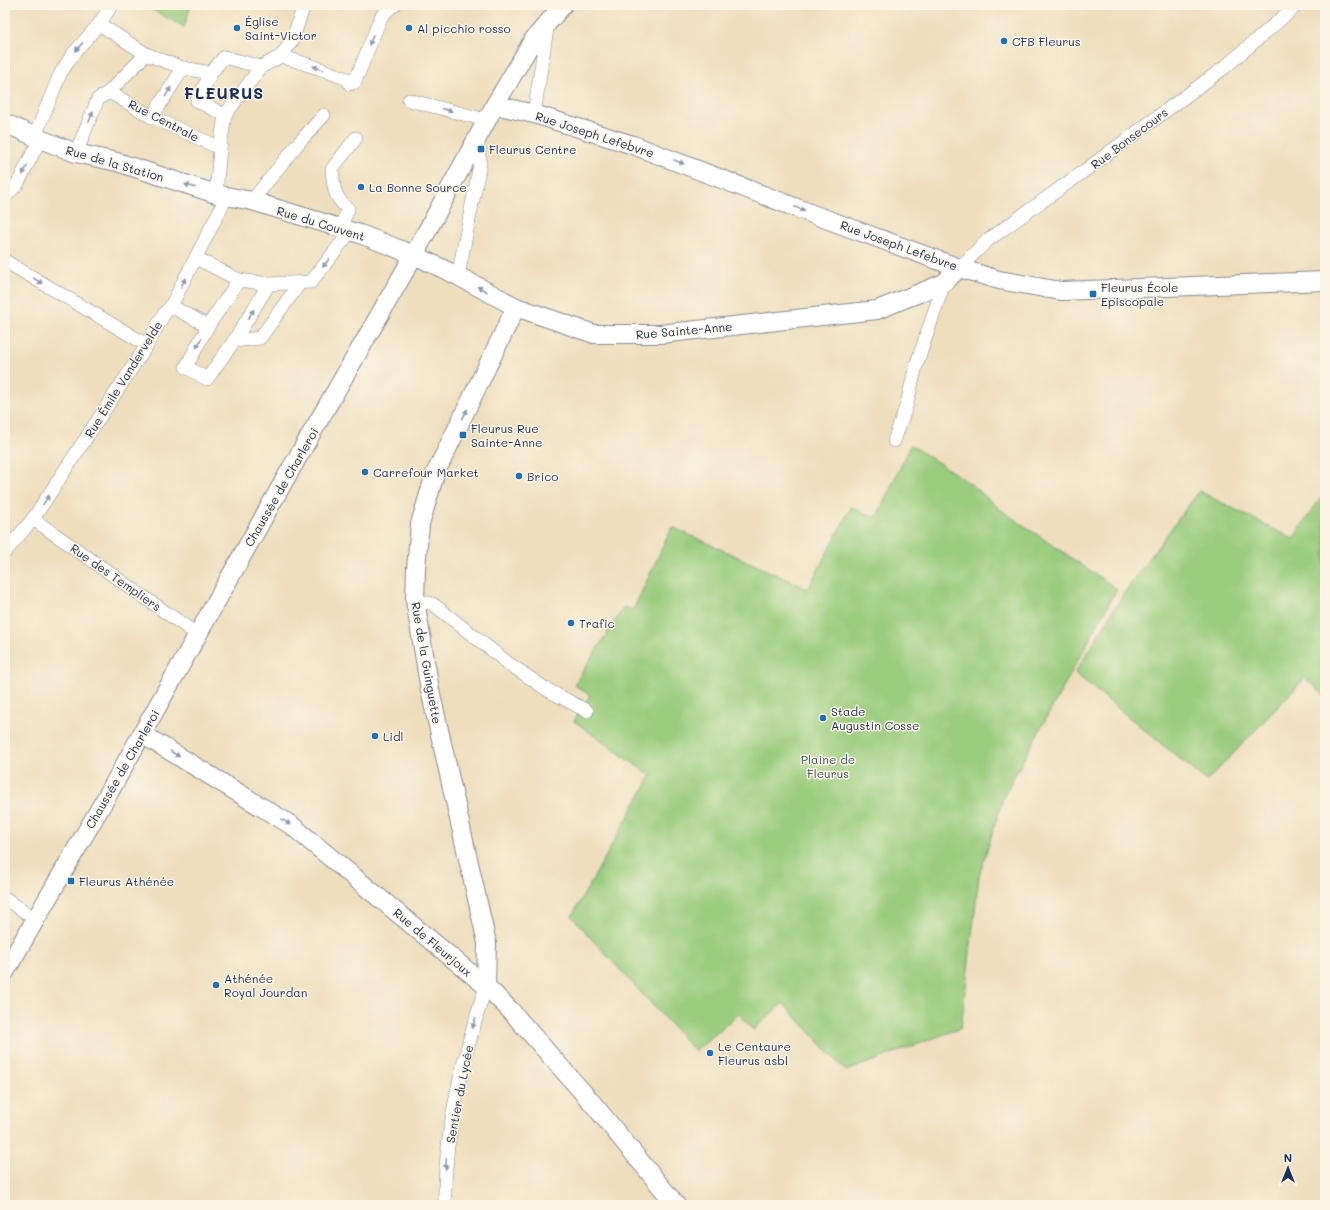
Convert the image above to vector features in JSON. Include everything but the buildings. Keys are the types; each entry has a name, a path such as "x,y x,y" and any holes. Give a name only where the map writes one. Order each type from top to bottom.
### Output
{"main road":[{"name":"Chaussée de Charleroi","path":"5,972 414,255 491,112 533,40 563,5"},
{"name":"Rue Joseph Lefebvre","path":"491,112 534,114 633,144 815,215 959,268 999,280 1061,291 1323,281"},
{"name":"Rue de la Station","path":"5,123 76,153 117,162 222,195"},
{"name":"Rue du Couvent","path":"222,195 252,202 360,234 414,255"},
{"name":"Rue Sainte-Anne","path":"414,255 458,276 516,307 594,334 660,334 876,310 944,283 959,268"},
{"name":"Rue de la Guinguette","path":"486,986 487,943 430,690 415,600 420,524 435,474 516,307"},
{"name":"Rue de Fleurjoux","path":"142,734 291,825 486,986 510,1010 594,1105 676,1205"}],"street":[{"path":"5,197 18,183 38,138 60,74 73,54 112,5"},
{"path":"222,195 220,148 225,115 261,67 280,56 292,40 304,5"},
{"name":"Rue Bonsecours","path":"959,268 988,240 1088,169 1224,67 1297,5"},
{"path":"280,56 318,68 353,83 380,17 391,6"},
{"path":"534,114 548,22"},
{"path":"98,24 146,54 183,68 210,73"},
{"path":"76,153 98,99 109,92 146,54"},
{"path":"225,115 197,101 210,73 224,57 261,67"},
{"path":"152,117 183,68"},
{"name":"Rue Centrale","path":"109,92 152,117 220,148"},
{"path":"410,100 491,112"},
{"path":"252,202 296,146 324,115"},
{"path":"458,276 480,164 477,137"},
{"path":"196,258 238,280 269,284 311,282 345,230 348,209 339,201 334,188 332,169 356,138"},
{"name":"Rue Émile Vandervelde","path":"5,552 33,519 147,345 164,314 171,306 196,258 222,195"},
{"path":"5,261 147,345"},
{"path":"238,280 208,326 186,367 207,379 234,341 269,284"},
{"path":"234,341 260,338 300,283"},
{"path":"894,440 906,407 916,366 944,283"},
{"path":"171,306 208,326"},
{"name":"Rue des Templiers","path":"33,519 198,635"},
{"path":"415,600 434,604 508,663 546,689 587,711"},
{"path":"5,898 35,919"},
{"name":"Sentier du Lycée","path":"445,1205 446,1165 453,1113 470,1034 486,986"}],"green space":[{"path":"144,5 191,5 184,27"},
{"name":"Plaine de Fleurus","path":"911,445 968,482 1001,510 1117,589 1004,795 979,876 961,1028 846,1071 783,1003 753,1030 739,1014 695,1051 572,916 651,776 574,721 590,695 574,685 624,607 633,610 672,527 808,589 851,507 876,518"},
{"path":"1199,491 1293,539 1325,491 1325,696 1305,678 1207,781 1075,673 1126,590"}],"place":[{"name":"Église Saint-Victor","path":"237,28"},
{"name":"Al picchio rosso","path":"409,28"},
{"name":"CFB Fleurus","path":"1004,41"},
{"name":"Fleurus Centre","path":"481,149"},
{"name":"La Bonne Source","path":"361,187"},
{"name":"Fleurus École Episcopale","path":"1093,294"},
{"name":"Fleurus Rue Sainte-Anne","path":"463,435"},
{"name":"Carrefour Market","path":"365,472"},
{"name":"Brico","path":"519,476"},
{"name":"Trafic","path":"571,623"},
{"name":"Stade Augustin Cosse","path":"823,718"},
{"name":"Lidl","path":"375,736"},
{"name":"Fleurus Athénée","path":"71,881"},
{"name":"Athénée Royal Jourdan","path":"216,985"},
{"name":"Le Centaure Fleurus asbl","path":"710,1053"}],"district":[{"name":"FLEURUS","path":"224,92"}]}
